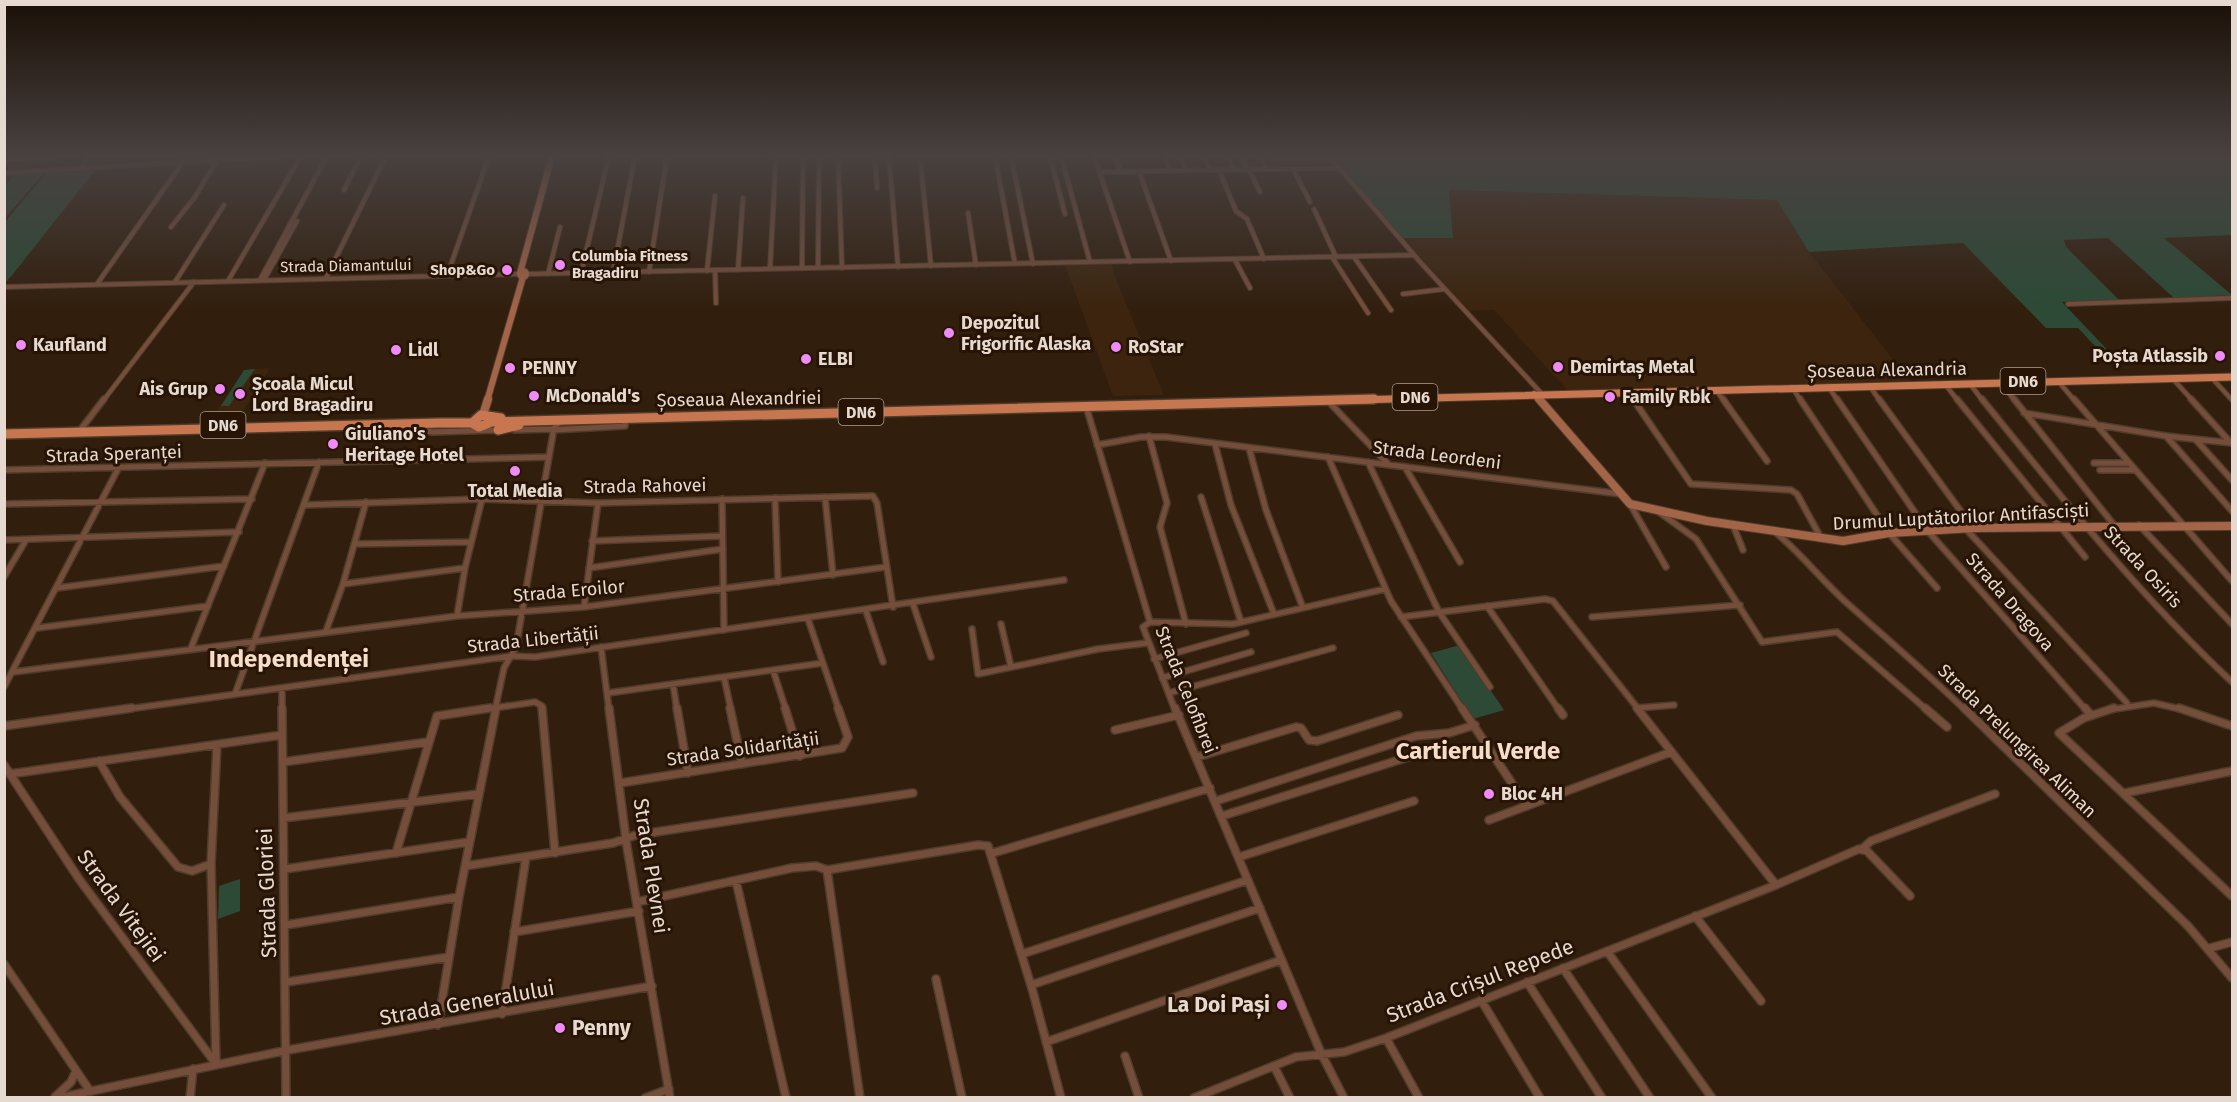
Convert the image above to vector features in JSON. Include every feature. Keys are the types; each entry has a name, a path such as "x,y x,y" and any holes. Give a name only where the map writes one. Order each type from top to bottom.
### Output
{"main road":[{"name":"Șoseaua Alexandria","path":"1538,394 2232,377"},
{"name":"Șoseaua Alexandriei","path":"488,418 530,421 1538,394"},
{"name":"Șoseaua Alexandriei","path":"488,418 1145,400 1205,402"},
{"name":"DN6","path":"4,433 81,429 473,421 479,427 488,418"},
{"name":"DN6","path":"4,433 473,421"},
{"path":"498,430 530,421"}],"street":[{"path":"97,284 151,207"},
{"path":"171,227 187,207"},
{"path":"175,282 222,207"},
{"path":"228,281 271,207"},
{"path":"262,280 300,207"},
{"path":"326,278 361,207"},
{"path":"447,276 471,207"},
{"path":"488,418 539,207"},
{"path":"581,273 597,207"},
{"path":"612,273 624,207"},
{"path":"649,272 659,207"},
{"path":"707,271 714,207"},
{"path":"738,270 742,207"},
{"path":"770,269 773,207"},
{"path":"802,268 803,207"},
{"path":"818,268 819,207"},
{"path":"840,207 842,268"},
{"path":"893,207 898,267"},
{"path":"925,207 931,266"},
{"path":"1005,207 1016,264"},
{"path":"1021,207 1033,264"},
{"path":"1063,207 1065,214"},
{"path":"1075,207 1090,262"},
{"path":"1111,207 1130,261"},
{"path":"1152,207 1171,261"},
{"path":"1235,207 1247,219 1264,259"},
{"path":"1373,207 1538,394 1630,504 1666,567"},
{"path":"1314,209 1334,257 1368,313"},
{"path":"968,213 976,265"},
{"path":"262,280 297,221"},
{"path":"548,274 560,227"},
{"name":"Strada Diamantului","path":"4,287 1414,255"},
{"path":"1354,257 1391,310"},
{"path":"1235,260 1250,288"},
{"path":"715,270 716,303"},
{"path":"81,429 195,282"},
{"path":"1403,294 1444,289"},
{"path":"2068,304 2232,298"},
{"path":"2211,377 2232,400"},
{"path":"2172,378 2232,444"},
{"path":"2058,381 2232,581"},
{"path":"2000,382 2114,525"},
{"name":"Strada Osiris","path":"1970,383 2084,526 2203,655 2232,682"},
{"path":"1945,384 2085,557"},
{"path":"1869,385 1969,528 2127,703"},
{"name":"Strada Dragova","path":"1828,386 1927,530 2091,715"},
{"path":"1792,387 1890,533 1937,588"},
{"path":"1716,390 1767,461"},
{"path":"1628,392 1691,483 1794,491 1821,538"},
{"path":"1327,399 1389,465"},
{"name":"Strada Celofibrei","path":"1086,406 1150,622 1143,627 1147,643 1321,1053 1344,1098"},
{"path":"2024,413 2166,436 2232,444"},
{"path":"391,424 424,431 554,429 625,426 626,418"},
{"path":"438,1025 469,842 504,668 512,656 524,611 554,429 565,420"},
{"path":"1149,436 1167,502 1160,527 1186,624"},
{"name":"Strada Leordeni","path":"1097,445 1149,436 1621,494"},
{"path":"2166,436 2232,511"},
{"path":"2196,440 2232,480"},
{"path":"1215,444 1231,505 1274,614"},
{"path":"1249,448 1266,510 1303,608"},
{"name":"Strada Speranței","path":"4,470 549,457"},
{"path":"1328,458 1385,590 1527,806"},
{"path":"235,694 319,462"},
{"path":"1368,462 1439,612 1490,687"},
{"path":"191,648 265,463"},
{"path":"2094,463 2128,463"},
{"path":"4,687 37,628 119,467"},
{"path":"1405,467 1444,540 1454,550 1460,562"},
{"path":"2100,470 2135,470"},
{"path":"825,496 833,575"},
{"name":"Strada Rahovei","path":"304,505 482,499 597,503 873,496 877,503 893,607"},
{"path":"1201,497 1241,622"},
{"path":"775,498 778,582"},
{"path":"4,504 252,499"},
{"path":"457,616 465,568 482,499"},
{"path":"722,499 724,630"},
{"path":"326,631 343,584 366,502"},
{"path":"584,607 597,503"},
{"name":"Drumul Luptătorilor Antifasciști","path":"1630,504 1733,525 1850,541 1890,533 1969,528 2183,525 2231,528"},
{"path":"1657,510 1692,535 1740,605 1762,642 1837,632 1947,727"},
{"path":"1733,525 1743,550"},
{"path":"2139,525 2232,624"},
{"path":"4,540 239,532"},
{"name":"Strada Prelungirea Aliman","path":"1775,532 1798,551 1846,602 1916,662 2210,948 2232,978"},
{"path":"592,541 722,536"},
{"path":"4,577 26,540"},
{"path":"354,544 471,542"},
{"path":"589,568 723,549"},
{"path":"57,588 224,566"},
{"name":"Strada Eroilor","path":"13,672 457,616 584,607 886,567"},
{"path":"343,584 465,568"},
{"name":"Strada Libertății","path":"4,726 512,656 534,657 866,611 1064,580"},
{"path":"1150,622 1186,624 1241,622 1385,590"},
{"path":"1401,617 1545,599 1557,604 1776,885"},
{"path":"913,604 931,657"},
{"path":"1592,617 1740,605"},
{"path":"37,628 208,606"},
{"path":"1487,606 1563,715"},
{"path":"866,611 883,662"},
{"name":"Strada Solidarității","path":"620,783 837,750 847,741 808,619"},
{"path":"1001,624 1011,667"},
{"path":"972,629 978,674 1098,649 1147,643"},
{"path":"1154,659 1246,633"},
{"name":"Strada Plevnei","path":"601,647 626,839 670,1094 645,1098"},
{"path":"1169,693 1334,648"},
{"path":"1162,678 1251,652"},
{"path":"608,693 823,663"},
{"path":"773,670 800,756"},
{"path":"724,677 742,764"},
{"path":"673,684 688,773"},
{"name":"Strada Gloriei","path":"282,688 288,1050 286,1098"},
{"path":"396,853 435,718 440,714 535,702 542,706 555,853"},
{"path":"2232,726 2164,703 2127,703 2091,715 2060,731 2060,735 2125,793 2232,896"},
{"path":"1637,708 1674,705"},
{"path":"1115,730 1179,715"},
{"path":"1197,757 1296,727 1301,728 1307,739 1314,742 1398,715"},
{"path":"1216,801 1416,736 1449,733 1475,725"},
{"path":"10,774 282,735"},
{"path":"283,762 428,742"},
{"path":"216,1064 211,864 217,745"},
{"path":"1222,816 1424,752"},
{"path":"1489,820 1671,752"},
{"path":"99,761 120,797 178,867 192,871 211,864"},
{"name":"Strada Vitejiei","path":"4,765 79,879 216,1064"},
{"path":"2125,793 2232,771"},
{"path":"993,854 1210,788"},
{"path":"465,866 913,793"},
{"path":"283,818 479,794"},
{"name":"Strada Crișul Repede","path":"1194,1098 1296,1057 1344,1052 1386,1038 1776,885 1862,849 1871,841 1995,794"},
{"path":"1239,857 1414,801"},
{"path":"285,869 469,842"},
{"path":"637,902 792,868 816,866 827,870 978,845 988,846 993,854 1031,984 1061,1098"},
{"path":"1862,849 1910,897"},
{"path":"502,1014 526,857"},
{"path":"827,870 860,1098"},
{"path":"1022,954 1248,880"},
{"path":"736,881 786,1098"},
{"path":"286,925 459,897"},
{"path":"1031,984 1260,908"},
{"path":"514,932 639,911"},
{"path":"1695,916 1761,1001"},
{"path":"2210,948 2232,942"},
{"path":"1606,951 1712,1098"},
{"path":"287,982 449,957"},
{"path":"1046,1042 1281,960"},
{"path":"4,964 90,1091"},
{"path":"1563,968 1650,1098"},
{"path":"936,979 962,1098"},
{"path":"1527,982 1602,1098"},
{"name":"Strada Generalului","path":"57,1098 90,1091 100,1093 192,1069 288,1050 652,986"},
{"path":"1481,1000 1540,1098"},
{"path":"1386,1038 1419,1098"},
{"path":"1125,1056 1139,1098"},
{"path":"1274,1066 1290,1098"},
{"path":"190,1098 192,1069"},
{"path":"57,1098 71,1082 76,1071"}],"shaded area":[{"path":"1450,207 1782,207 1809,252 1910,381 1568,391 1494,310 1470,311 1403,238 1453,238"},
{"path":"1112,264 1115,277 1164,395 1113,396 1065,265"},
{"name":"Școala Micul Lord Bragadiru","path":"270,368 237,421 210,421 244,370"}],"green space":[{"path":"5,207 14,207 5,218"},
{"path":"17,207 66,207 5,283 5,222"},
{"path":"1376,207 1450,207 1453,238 1403,238"},
{"path":"1782,207 2232,207 2232,235 2164,238 2232,295 2174,298 2108,238 2064,240 2066,247 2119,300 2062,302 2120,363 2111,363 2078,328 2046,328 1963,243 1809,252"},
{"path":"255,369 229,406 221,406 244,370"},
{"path":"1460,645 1504,710 1473,719 1431,653"},
{"path":"240,879 240,911 218,919 219,886"}],"place":[{"name":"Columbia Fitness Bragadiru","path":"560,265"},
{"name":"Shop&Go","path":"507,270"},
{"name":"Depozitul Frigorific Alaska","path":"949,333"},
{"name":"Kaufland","path":"21,345"},
{"name":"RoStar","path":"1116,347"},
{"name":"Lidl","path":"396,350"},
{"name":"Poșta Atlassib","path":"2220,356"},
{"name":"ELBI","path":"806,359"},
{"name":"Demirtaș Metal","path":"1558,367"},
{"name":"PENNY","path":"510,368"},
{"name":"Ais Grup","path":"220,389"},
{"name":"Școala Micul Lord Bragadiru","path":"240,394"},
{"name":"McDonald's","path":"534,396"},
{"name":"Family Rbk","path":"1610,397"},
{"name":"Giuliano's Heritage Hotel","path":"333,444"},
{"name":"Total Media","path":"515,471"},
{"name":"Bloc 4H","path":"1489,794"},
{"name":"La Doi Pași","path":"1282,1005"},
{"name":"Penny","path":"560,1028"}],"district":[{"name":"Independenței","path":"289,659"},
{"name":"Cartierul Verde","path":"1478,751"}]}
